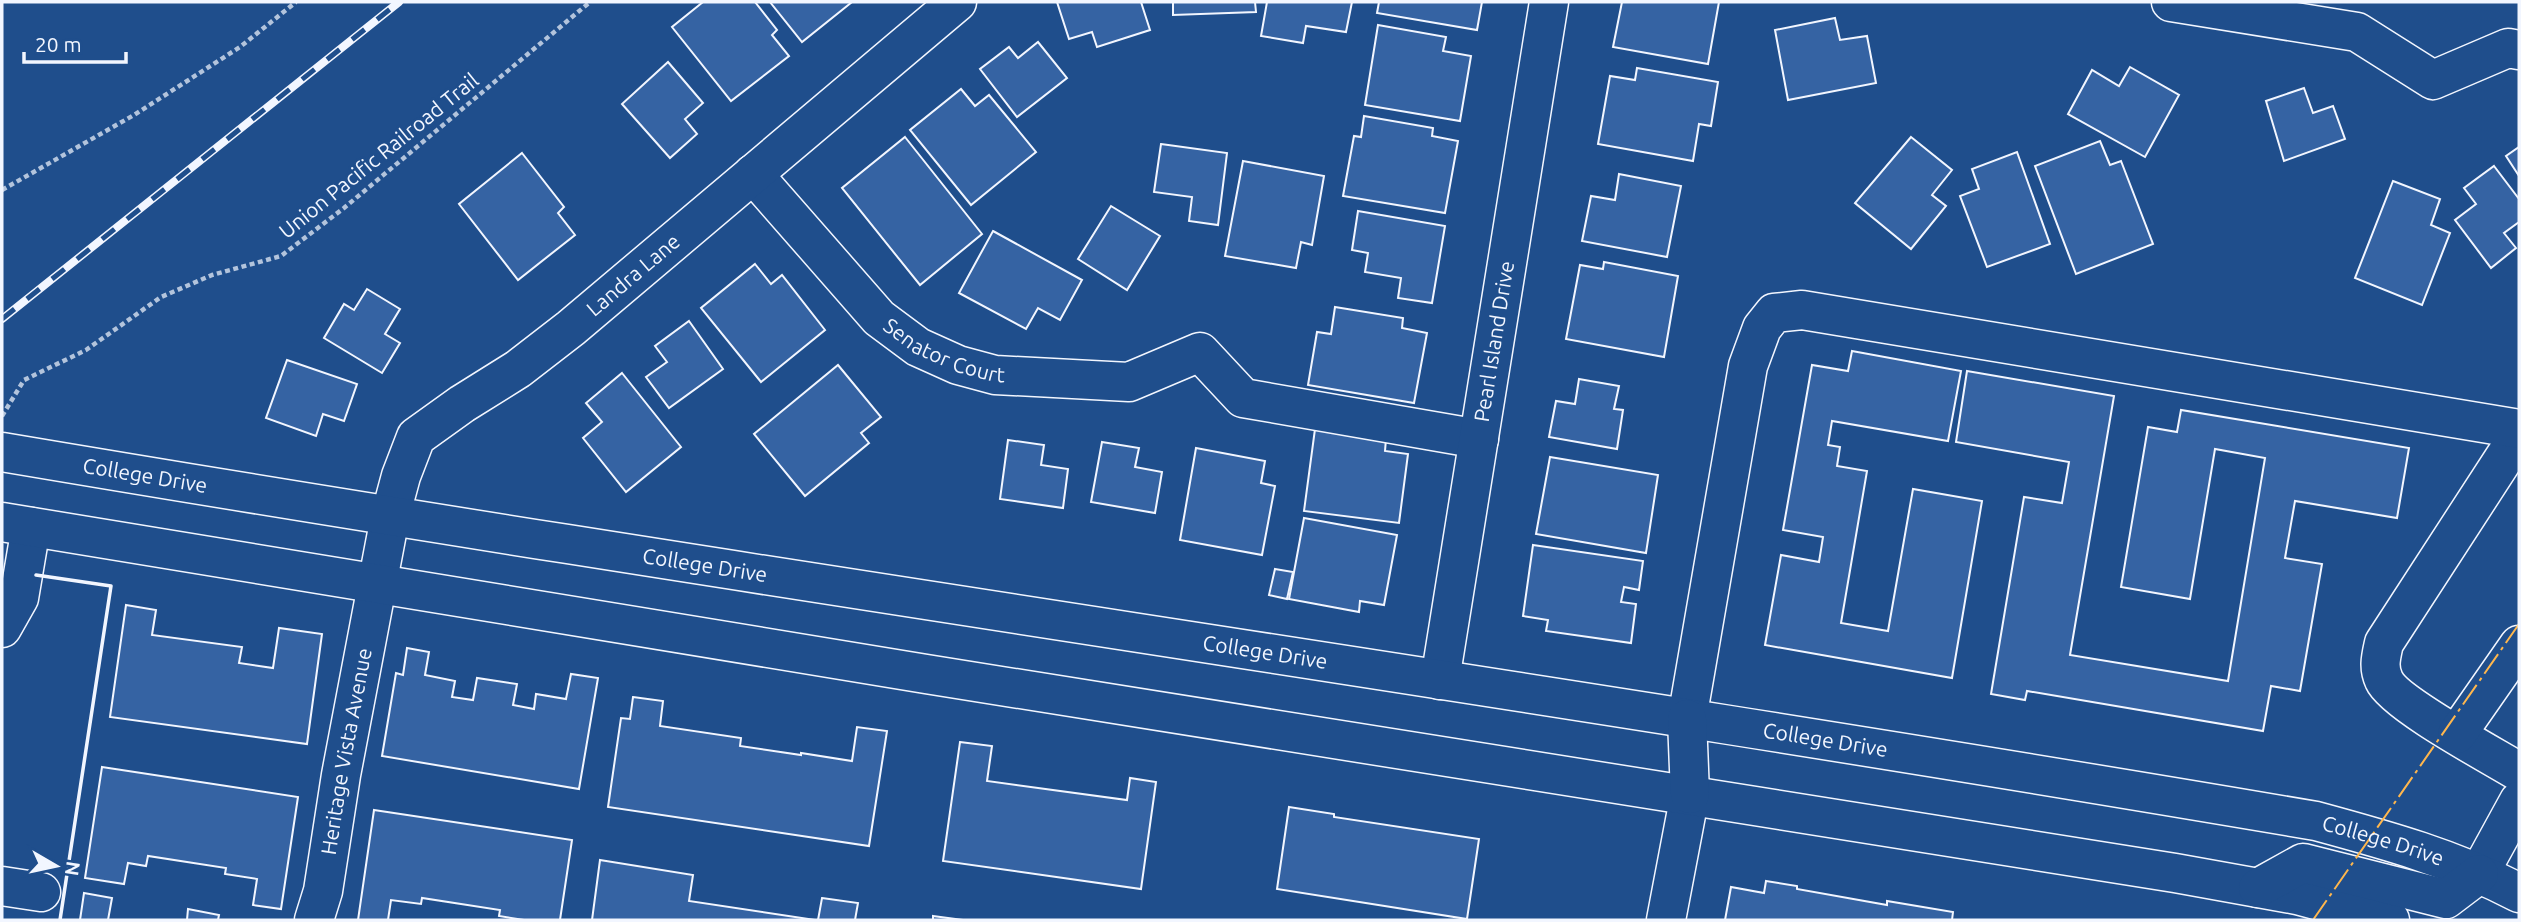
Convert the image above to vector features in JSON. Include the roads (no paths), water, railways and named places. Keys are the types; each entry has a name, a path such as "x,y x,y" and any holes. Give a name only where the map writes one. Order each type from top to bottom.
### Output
{"main road":[{"name":"Landra Lane","path":"377,584 390,517 401,476 416,437 461,404 518,369 570,328 957,2"},
{"name":"Pearl Island Drive","path":"1440,680 1549,2"},
{"path":"2171,2 2357,32 2433,80 2508,48 2519,50"},
{"name":"Senator Court","path":"753,174 879,318 918,347 958,365 995,375 1129,382 1200,352 1242,398 1479,439"},
{"path":"1666,920 1690,794 1687,719 1748,366 1762,328 1774,313 1802,310 2519,429"},
{"path":"2519,435 2384,643 2379,665 2385,683 2403,702 2519,772"},
{"name":"College Drive","path":"2,452 390,517 1440,680 2316,821 2390,841 2452,862 2519,893"},
{"path":"2,628 19,598 16,525 2258,888 2297,895 2390,920"},
{"name":"Heritage Vista Avenue","path":"314,920 323,891 341,775 377,584"},
{"path":"2457,734 2519,645"},
{"path":"2258,888 2303,863 2446,899 2479,874 2519,801"},
{"path":"2,886 41,892"}],"railway":[{"path":"2,319 399,2"}]}
